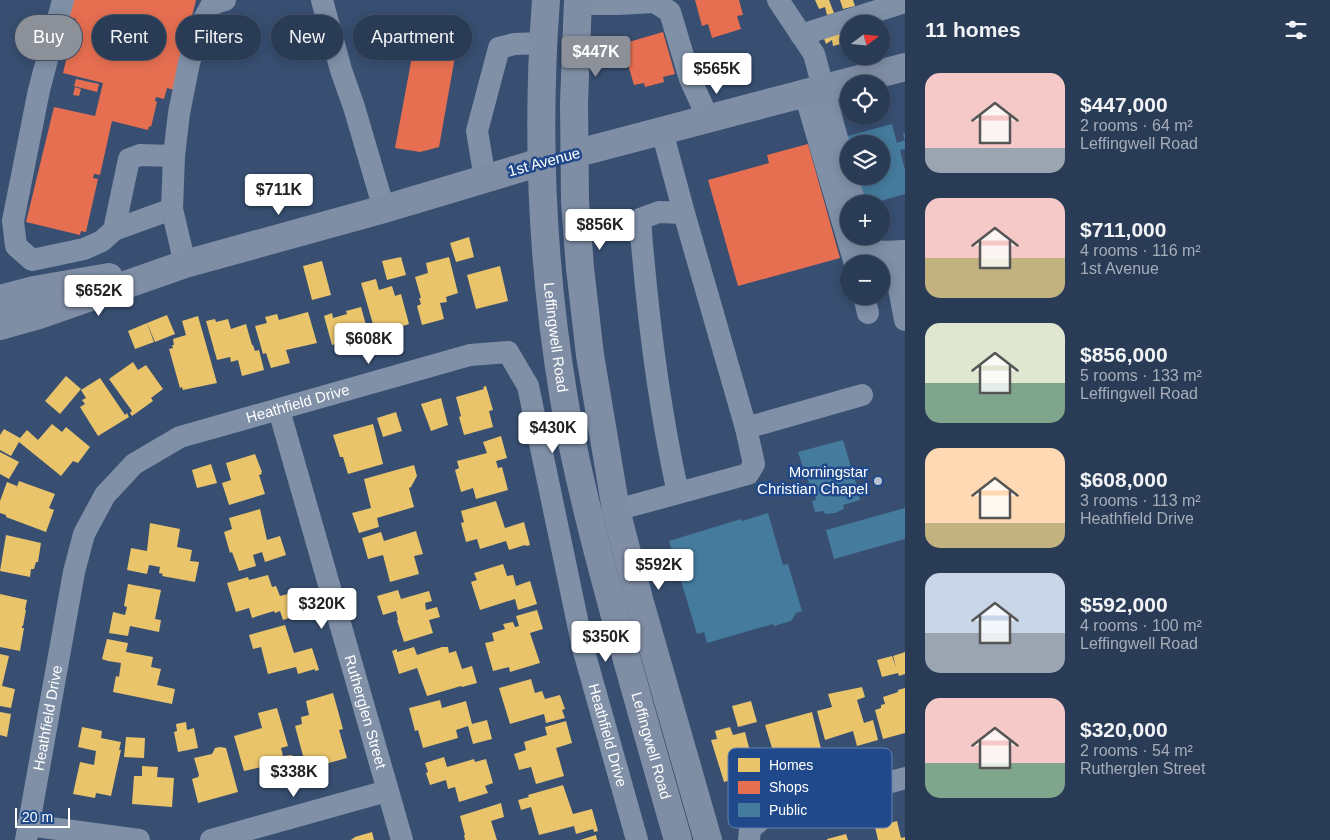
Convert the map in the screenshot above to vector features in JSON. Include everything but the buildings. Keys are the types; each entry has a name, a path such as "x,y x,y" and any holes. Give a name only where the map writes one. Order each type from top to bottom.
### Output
{"main road":[{"name":"Leffingwell Road","path":"546,0 543,43 541,162 548,274 554,335 564,400 587,510 678,840"},
{"name":"Leffingwell Road","path":"578,2 574,103 576,211 584,311 597,398 628,507 640,599 708,840"},
{"name":"1st Avenue","path":"574,154 905,67"},
{"name":"1st Avenue","path":"0,326 39,315 185,264 384,209 541,162"},
{"name":"1st Avenue","path":"0,299 48,287 185,264"},
{"path":"0,316 52,302 48,287"}],"street":[{"path":"63,0 39,90 13,221 16,246 32,260 84,249 102,241 114,230 172,209"},
{"path":"185,264 172,209 174,156 179,113 198,30 212,4 225,0"},
{"path":"322,0 341,70 384,209"},
{"path":"778,0 814,54 814,92 853,255"},
{"path":"578,2 617,4 655,2 670,12 690,79 708,120"},
{"path":"800,35 905,2"},
{"path":"485,178 477,131 499,48 514,44 543,43"},
{"path":"814,92 852,195"},
{"path":"628,507 748,474 754,464 746,428 662,131"},
{"name":"1st Avenue","path":"541,162 574,154"},
{"path":"114,230 129,159 140,155 174,156"},
{"path":"678,493 663,418 646,290 640,218 659,212 684,214"},
{"path":"868,245 881,252 899,251 905,320"},
{"path":"48,287 49,256"},
{"name":"Heathfield Drive","path":"27,833 74,572 84,534 105,495 134,464 180,437 470,356 508,352 528,386 583,648 637,840"},
{"path":"746,428 862,396"},
{"name":"Rutherglen Street","path":"279,410 402,840"},
{"path":"892,782 905,778"},
{"path":"211,840 387,791"},
{"path":"27,833 139,840"}],"place":[{"name":"Morningstar Christian Chapel","path":"878,481"}]}
